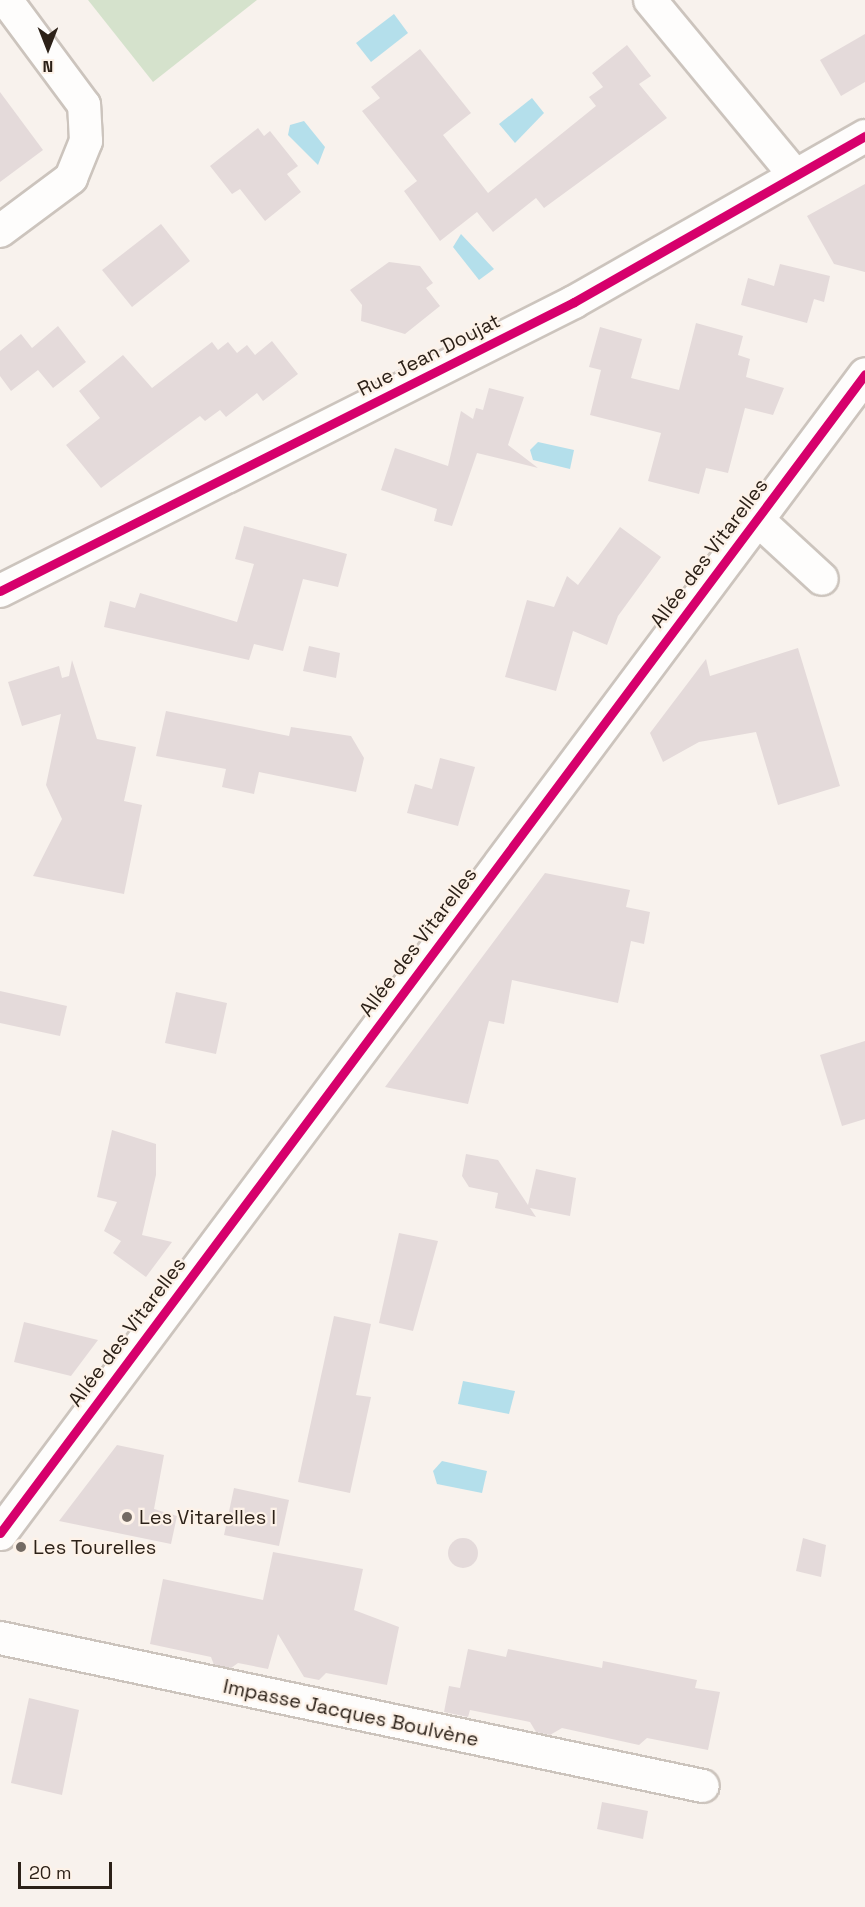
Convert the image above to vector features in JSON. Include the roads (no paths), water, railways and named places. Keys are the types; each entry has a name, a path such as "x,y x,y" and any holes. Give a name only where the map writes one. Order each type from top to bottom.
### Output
{"main road":[{"name":"Allée des Vitarelles","path":"0,1533 865,374"}],"street":[{"path":"0,231 71,178 86,141 84,105 6,0"},
{"path":"650,0 795,175"},
{"name":"Rue Jean Doujat","path":"0,591 573,302 865,136"},
{"path":"757,519 822,579"},
{"name":"Impasse Jacques Boulvène","path":"0,1638 703,1786"}],"water":[{"path":"394,14 408,33 371,62 356,43"},
{"path":"532,98 544,113 515,143 499,124"},
{"path":"304,121 325,147 318,165 288,135 290,125"},
{"path":"461,234 494,269 479,280 453,247"},
{"path":"538,442 574,450 570,469 533,460 530,450"},
{"path":"463,1381 515,1391 509,1414 458,1404"},
{"path":"442,1461 487,1471 482,1493 437,1484 433,1471"}],"place":[{"name":"Les Vitarelles I","path":"127,1517"},
{"name":"Les Tourelles","path":"21,1547"}]}
